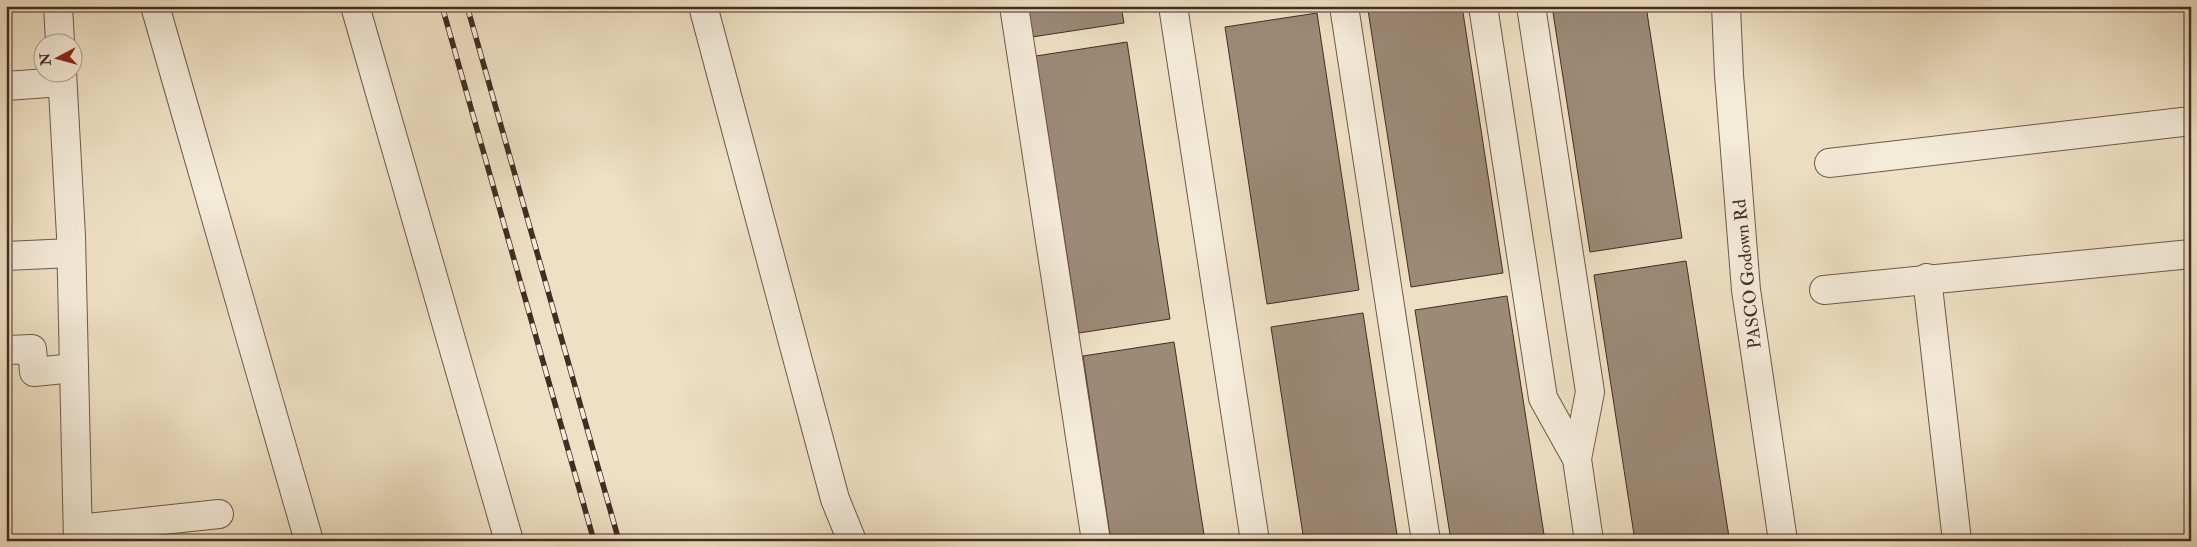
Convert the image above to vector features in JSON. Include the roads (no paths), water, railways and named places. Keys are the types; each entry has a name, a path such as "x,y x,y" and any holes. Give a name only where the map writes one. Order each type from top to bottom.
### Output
{"street":[{"path":"58,6 59,32"},
{"path":"155,6 309,541"},
{"path":"354,6 509,541"},
{"path":"703,6 836,499 852,541"},
{"path":"1014,6 1096,541"},
{"path":"1173,6 1255,541"},
{"path":"1344,6 1426,541"},
{"path":"1483,6 1544,398 1577,459"},
{"path":"1531,6 1590,392 1577,459 1589,541"},
{"name":"PASCO Godown Rd","path":"1726,6 1729,75 1746,290 1783,541"},
{"path":"6,86 32,82"},
{"path":"62,82 71,253 78,535 219,514"},
{"path":"1829,163 2191,121"},
{"path":"6,256 71,253"},
{"path":"1824,290 1926,278 2191,254"},
{"path":"1926,278 1957,541"},
{"path":"6,350 32,349 34,372 74,368"}],"railway":[{"path":"442,6 594,541"},
{"path":"467,6 619,541"}]}
